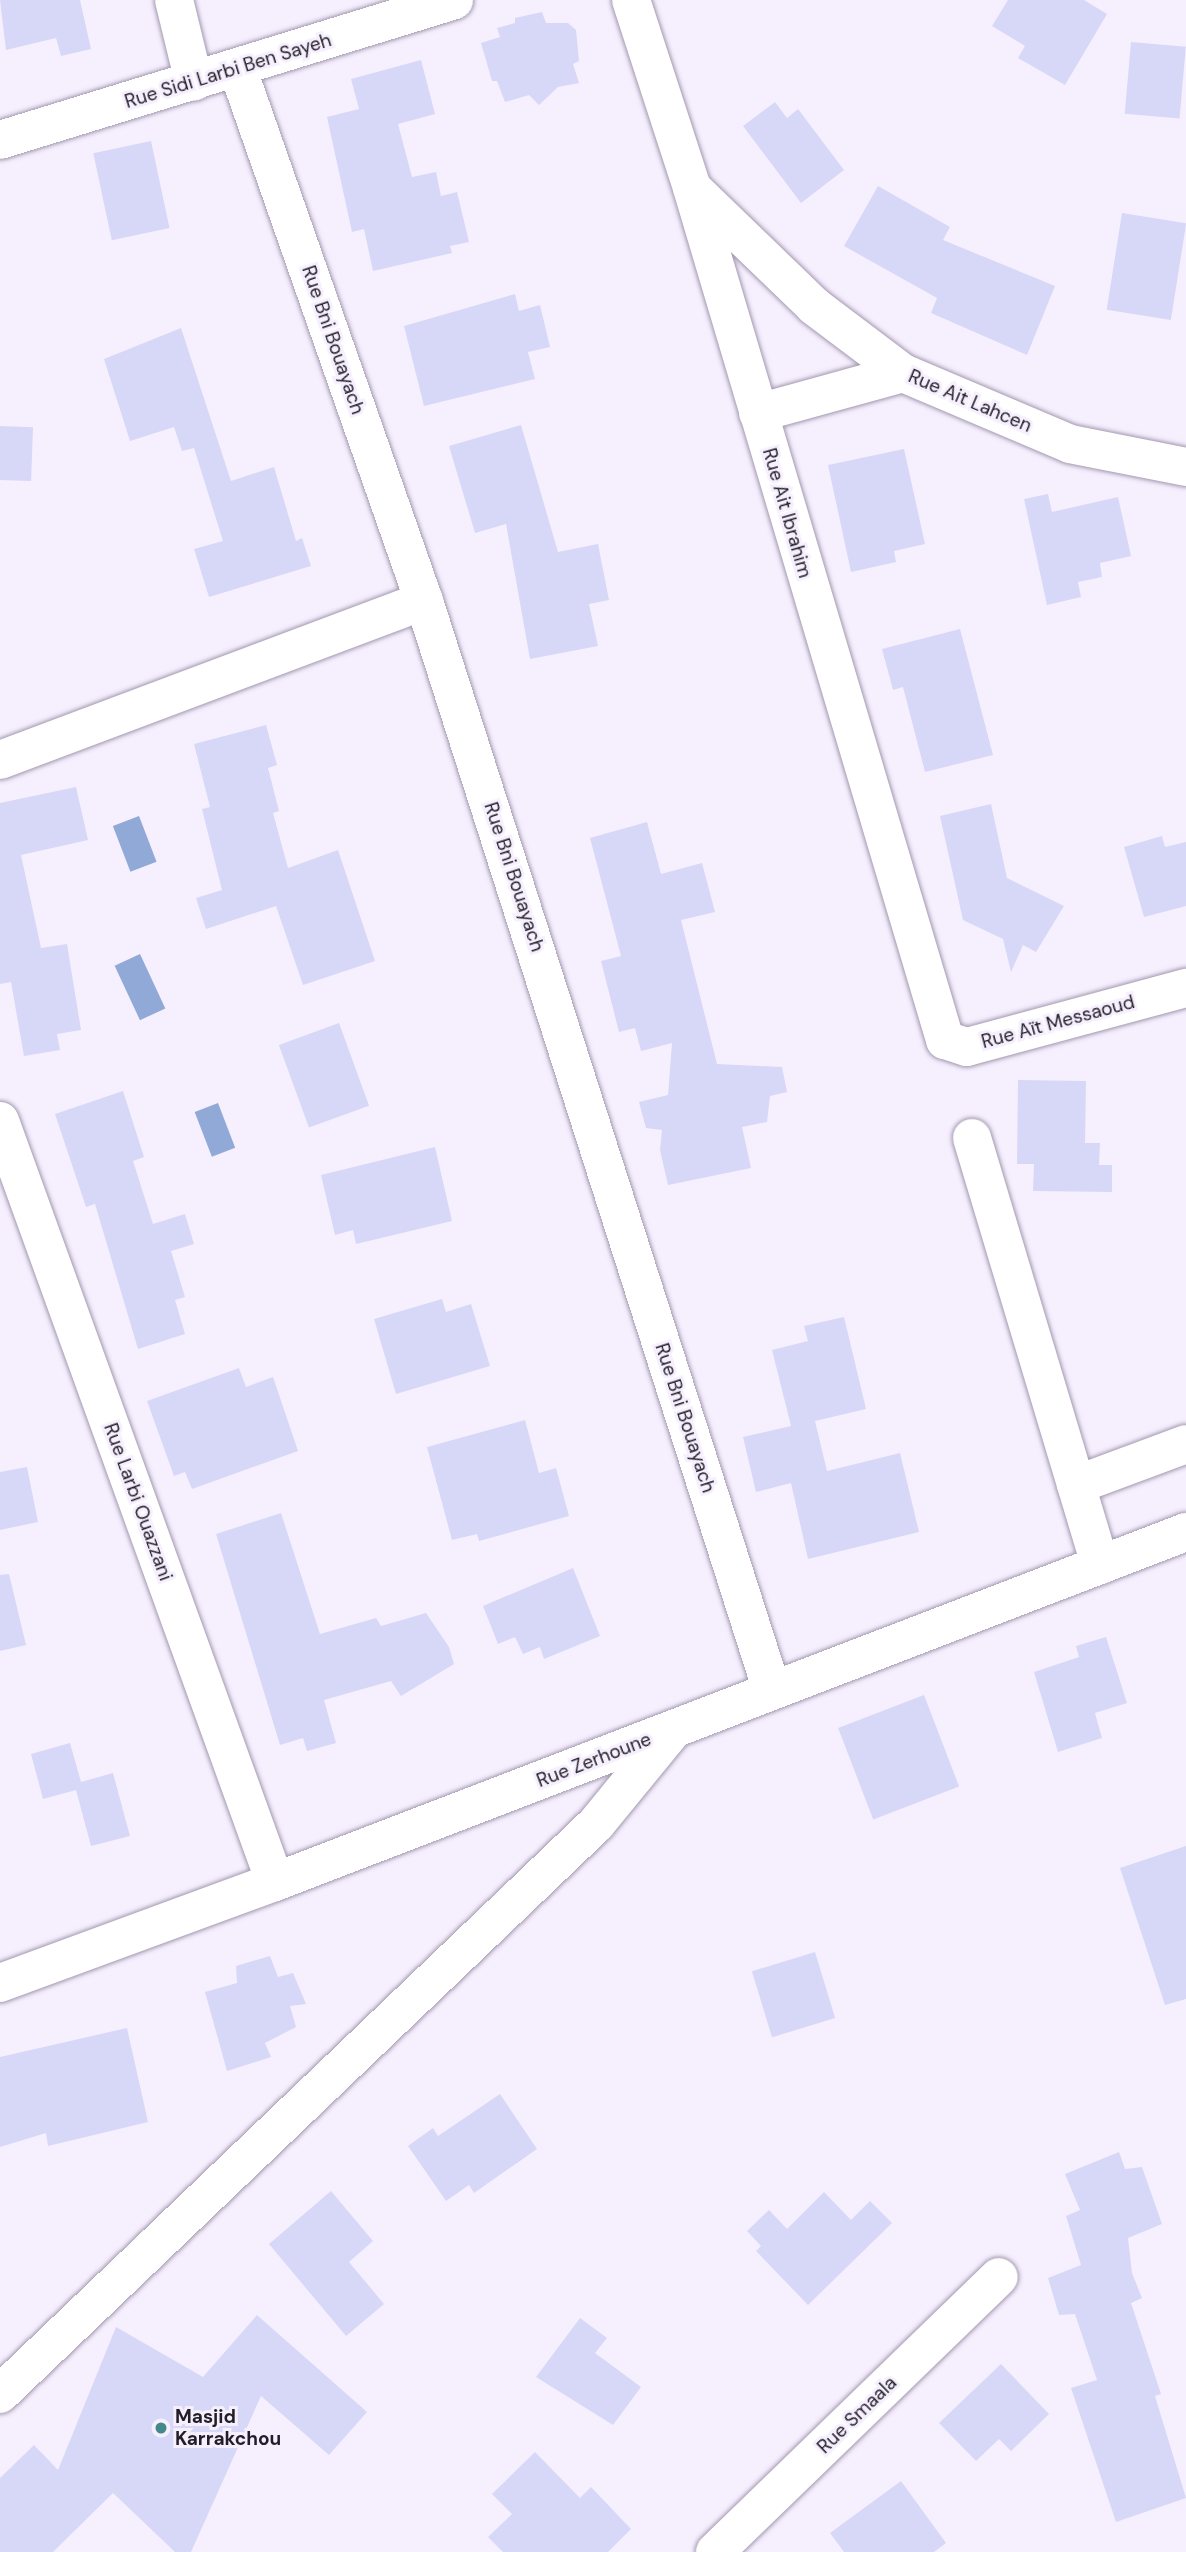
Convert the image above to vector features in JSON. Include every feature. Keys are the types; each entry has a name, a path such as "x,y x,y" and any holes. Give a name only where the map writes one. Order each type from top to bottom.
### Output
{"street":[{"path":"174,0 194,82"},
{"name":"Rue Sidi Larbi Ben Sayeh","path":"0,140 238,70 454,0"},
{"name":"Rue Ait Ibrahim","path":"631,0 692,187 939,1027"},
{"name":"Rue Bni Bouayach","path":"238,70 424,601 772,1690"},
{"name":"Rue Ait Lahcen","path":"692,187 814,306 903,373 1070,443 1186,467"},
{"path":"758,413 903,373"},
{"path":"0,760 424,601"},
{"name":"Rue Aït Messaoud","path":"939,1027 945,1040 967,1047 1186,988"},
{"name":"Rue Larbi Ouazzani","path":"0,1121 275,1882"},
{"path":"972,1138 1100,1565"},
{"path":"1076,1485 1186,1444"},
{"name":"Rue Zerhoune","path":"0,1983 275,1882 1100,1565 1184,1539"},
{"path":"0,2394 596,1824 673,1730"},
{"name":"Rue Smaala","path":"715,2552 999,2277"}],"water":[{"path":"139,816 157,862 130,872 113,826"},
{"path":"140,954 165,1008 140,1020 115,966"},
{"path":"218,1103 235,1148 212,1157 195,1112"}],"building":[{"path":"0,0 80,0 91,49 61,56 56,38 6,50"},
{"path":"1008,0 1084,0 1107,14 1065,85 1018,58 1025,46 992,26"},
{"path":"542,12 546,23 568,23 576,30 579,61 573,64 579,83 558,87 539,105 529,95 505,102 497,81 492,81 481,43 500,37 497,28 515,23 515,18"},
{"path":"1131,42 1186,47 1180,119 1125,114"},
{"path":"421,60 435,114 398,124 412,177 436,172 441,196 457,192 469,242 450,246 452,253 373,271 364,229 352,232 327,117 359,109 351,79"},
{"path":"775,102 787,118 798,109 844,170 801,203 743,126"},
{"path":"151,141 170,228 112,240 93,153"},
{"path":"878,186 950,227 943,240 1055,286 1027,355 931,313 937,298 844,246"},
{"path":"1122,213 1186,223 1171,320 1107,310"},
{"path":"515,294 519,311 540,305 550,347 528,352 535,379 424,406 404,326"},
{"path":"181,328 231,481 274,467 296,541 302,538 311,566 209,597 194,549 223,541 194,448 182,451 174,427 130,441 104,359"},
{"path":"521,425 558,552 598,544 609,600 589,604 598,646 530,659 506,524 475,533 449,446"},
{"path":"0,426 33,427 31,481 0,480"},
{"path":"904,449 925,544 894,551 896,562 851,572 828,465"},
{"path":"1048,494 1052,512 1118,497 1131,556 1100,563 1102,577 1078,582 1081,597 1047,605 1024,499"},
{"path":"960,629 993,755 925,772 903,687 893,690 882,649"},
{"path":"266,725 277,765 268,768 279,811 273,813 288,868 338,850 375,961 303,985 276,906 206,929 196,898 222,890 202,809 210,807 194,744"},
{"path":"76,787 88,840 21,855 41,948 67,944 81,1030 57,1034 60,1050 24,1056 11,982 0,984 0,803"},
{"path":"991,804 1007,878 1064,906 1036,952 1023,945 1011,972 1003,939 963,920 940,816"},
{"path":"647,822 661,874 702,863 715,912 681,920 717,1064 782,1067 787,1092 770,1096 767,1122 742,1127 751,1168 668,1185 660,1150 662,1130 646,1128 639,1102 668,1095 672,1043 641,1051 635,1028 619,1032 601,961 621,956 590,838"},
{"path":"1162,836 1165,847 1186,842 1186,906 1144,917 1124,847"},
{"path":"339,1023 369,1106 309,1128 279,1045"},
{"path":"1018,1080 1086,1081 1085,1143 1100,1143 1099,1165 1112,1165 1112,1192 1033,1191 1034,1164 1017,1164"},
{"path":"123,1091 144,1157 133,1161 153,1224 185,1214 194,1244 171,1251 185,1297 175,1300 185,1334 138,1349 95,1204 86,1207 55,1114"},
{"path":"435,1147 452,1221 356,1244 353,1230 335,1235 321,1175"},
{"path":"442,1299 446,1312 471,1304 490,1366 396,1394 374,1319"},
{"path":"844,1317 866,1409 815,1421 827,1471 900,1453 919,1532 808,1559 791,1483 756,1492 743,1437 791,1426 772,1350 808,1341 804,1326"},
{"path":"239,1368 246,1387 273,1377 298,1451 192,1489 185,1472 174,1476 147,1401"},
{"path":"525,1420 539,1473 556,1468 569,1516 479,1541 477,1534 452,1540 427,1447"},
{"path":"27,1467 38,1522 0,1530 0,1472"},
{"path":"281,1513 320,1634 376,1618 381,1626 426,1613 449,1647 454,1664 401,1696 391,1681 324,1700 336,1743 307,1751 303,1738 280,1745 216,1534"},
{"path":"573,1568 600,1636 544,1659 540,1647 523,1654 515,1637 498,1644 483,1606"},
{"path":"9,1574 26,1645 0,1651 0,1575"},
{"path":"1106,1637 1127,1703 1095,1713 1102,1738 1058,1752 1034,1672 1079,1657 1076,1646"},
{"path":"924,1695 959,1786 873,1819 838,1728"},
{"path":"70,1743 81,1782 113,1773 130,1836 91,1846 76,1790 43,1799 31,1754"},
{"path":"1186,1846 1186,1999 1165,2005 1120,1868"},
{"path":"815,1952 835,2018 772,2037 752,1971"},
{"path":"270,1956 278,1977 293,1973 306,2004 290,2006 296,2027 265,2043 271,2057 227,2071 205,1992 237,1983 236,1966"},
{"path":"127,2028 148,2122 48,2146 46,2133 0,2147 0,2057"},
{"path":"500,2094 537,2149 474,2193 469,2185 446,2201 408,2146 433,2128 438,2136"},
{"path":"1119,2152 1125,2169 1142,2167 1162,2224 1128,2238 1132,2273 1142,2298 1131,2303 1161,2394 1155,2396 1186,2498 1116,2522 1071,2388 1097,2380 1075,2314 1059,2315 1048,2278 1081,2265 1066,2216 1080,2210 1065,2174"},
{"path":"331,2191 373,2241 349,2262 384,2304 346,2336 269,2244"},
{"path":"824,2192 851,2220 870,2201 892,2223 808,2305 756,2251 761,2246 747,2231 769,2210 787,2229"},
{"path":"257,2315 367,2412 329,2455 261,2396 191,2552 175,2552 113,2493 53,2552 0,2552 0,2478 34,2445 58,2470 116,2327 203,2377"},
{"path":"580,2318 607,2338 595,2353 641,2387 613,2425 536,2377"},
{"path":"1001,2364 1049,2414 1011,2451 999,2439 976,2461 939,2423"},
{"path":"535,2452 580,2498 591,2487 631,2529 608,2552 503,2552 488,2537 512,2514 492,2494"},
{"path":"901,2481 946,2543 934,2552 844,2552 830,2533"}],"place":[{"name":"Masjid Karrakchou","path":"161,2428"}]}
